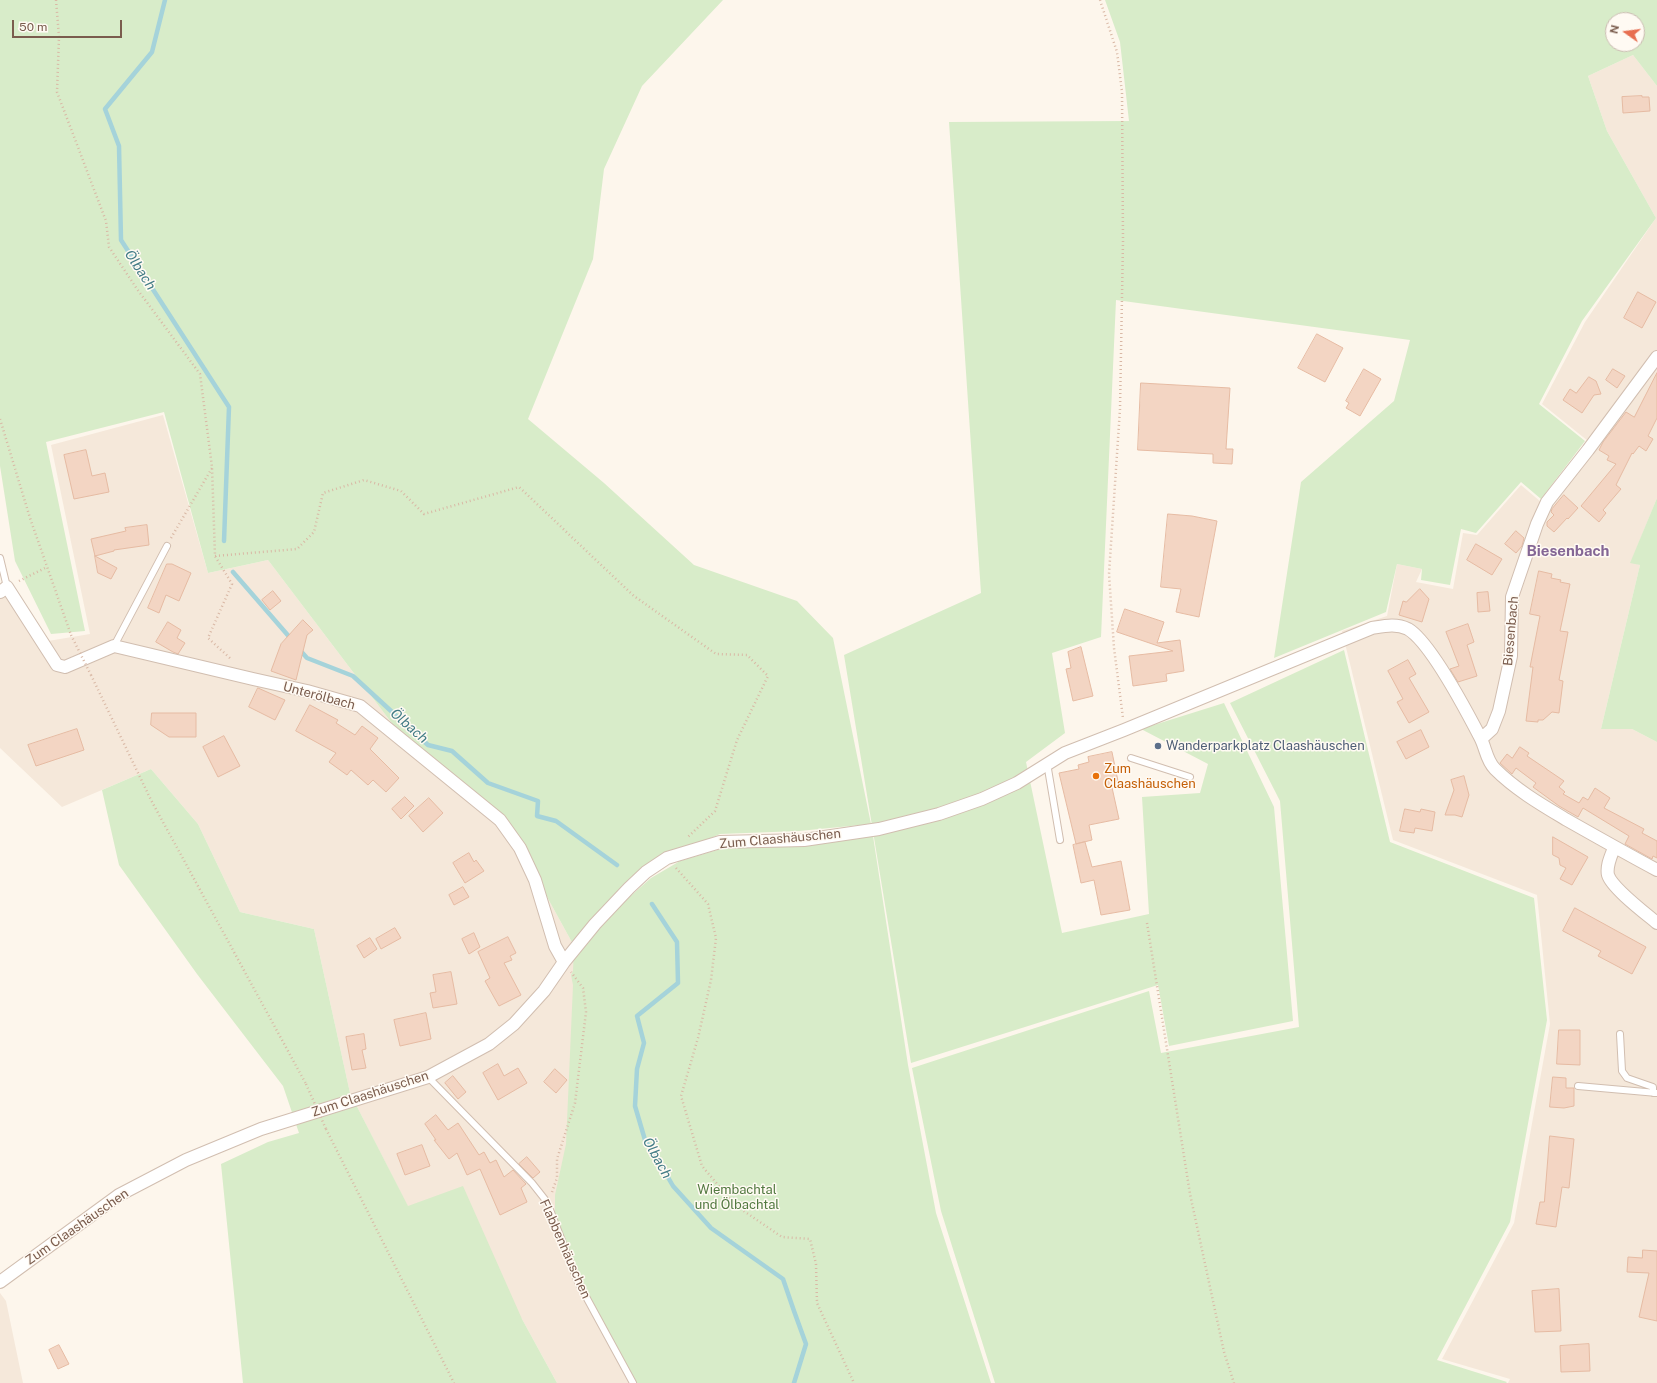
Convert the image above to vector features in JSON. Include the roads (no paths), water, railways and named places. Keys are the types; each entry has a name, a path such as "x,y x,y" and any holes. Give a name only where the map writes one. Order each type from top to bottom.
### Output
{"street":[{"name":"Biesenbach","path":"1481,738 1492,729 1499,711 1511,656 1512,597 1537,524 1547,502 1588,450 1657,357"},
{"path":"3,589 57,665 64,667 114,646"},
{"name":"Zum Claashäuschen","path":"0,1282 119,1196 186,1160 261,1129 428,1077 489,1044 514,1024 544,991 564,962 595,924 646,872 667,858 720,842 804,840 879,829 939,814 982,799 1017,783 1065,753 1372,628 1391,624 1406,628 1417,636 1439,667 1481,738"},
{"name":"Unterölbach","path":"114,646 307,691 360,706 500,820 520,848 535,880 555,946 564,962"},
{"path":"1481,738 1488,760 1495,769 1516,786 1542,805 1614,848 1657,870"},
{"path":"1614,848 1609,860 1608,873 1612,883 1657,923"}],"lane":[{"path":"114,646 167,546"},
{"path":"0,558 3,589"},
{"path":"1131,758 1190,777"},
{"path":"1048,763 1060,840"},
{"path":"1578,1086 1655,1093 1653,1087 1627,1078 1622,1071 1620,1034"},
{"name":"Flabbenhäuschen","path":"428,1077 532,1183 547,1202 578,1282 633,1383"}],"waterway":[{"name":"Ölbach","path":"165,0 152,52 105,109 119,146 121,240 229,407 224,541"},
{"name":"Ölbach","path":"233,572 292,640"},
{"name":"Ölbach","path":"299,649 307,658 353,676 428,745 452,751 488,783 538,801 537,816 556,821 617,865"},
{"name":"Ölbach","path":"652,904 677,942 678,983 637,1016 644,1043 637,1069 635,1106 645,1140 673,1186 711,1228 783,1279 806,1344 794,1383"}],"place":[{"name":"Wanderparkplatz Claashäuschen","path":"1158,746"},
{"name":"Zum Claashäuschen","path":"1096,776"}],"district":[{"name":"Biesenbach","path":"1568,551"}],"park label":[{"name":"Wiembachtal und Ölbachtal","path":"737,1198"}]}
